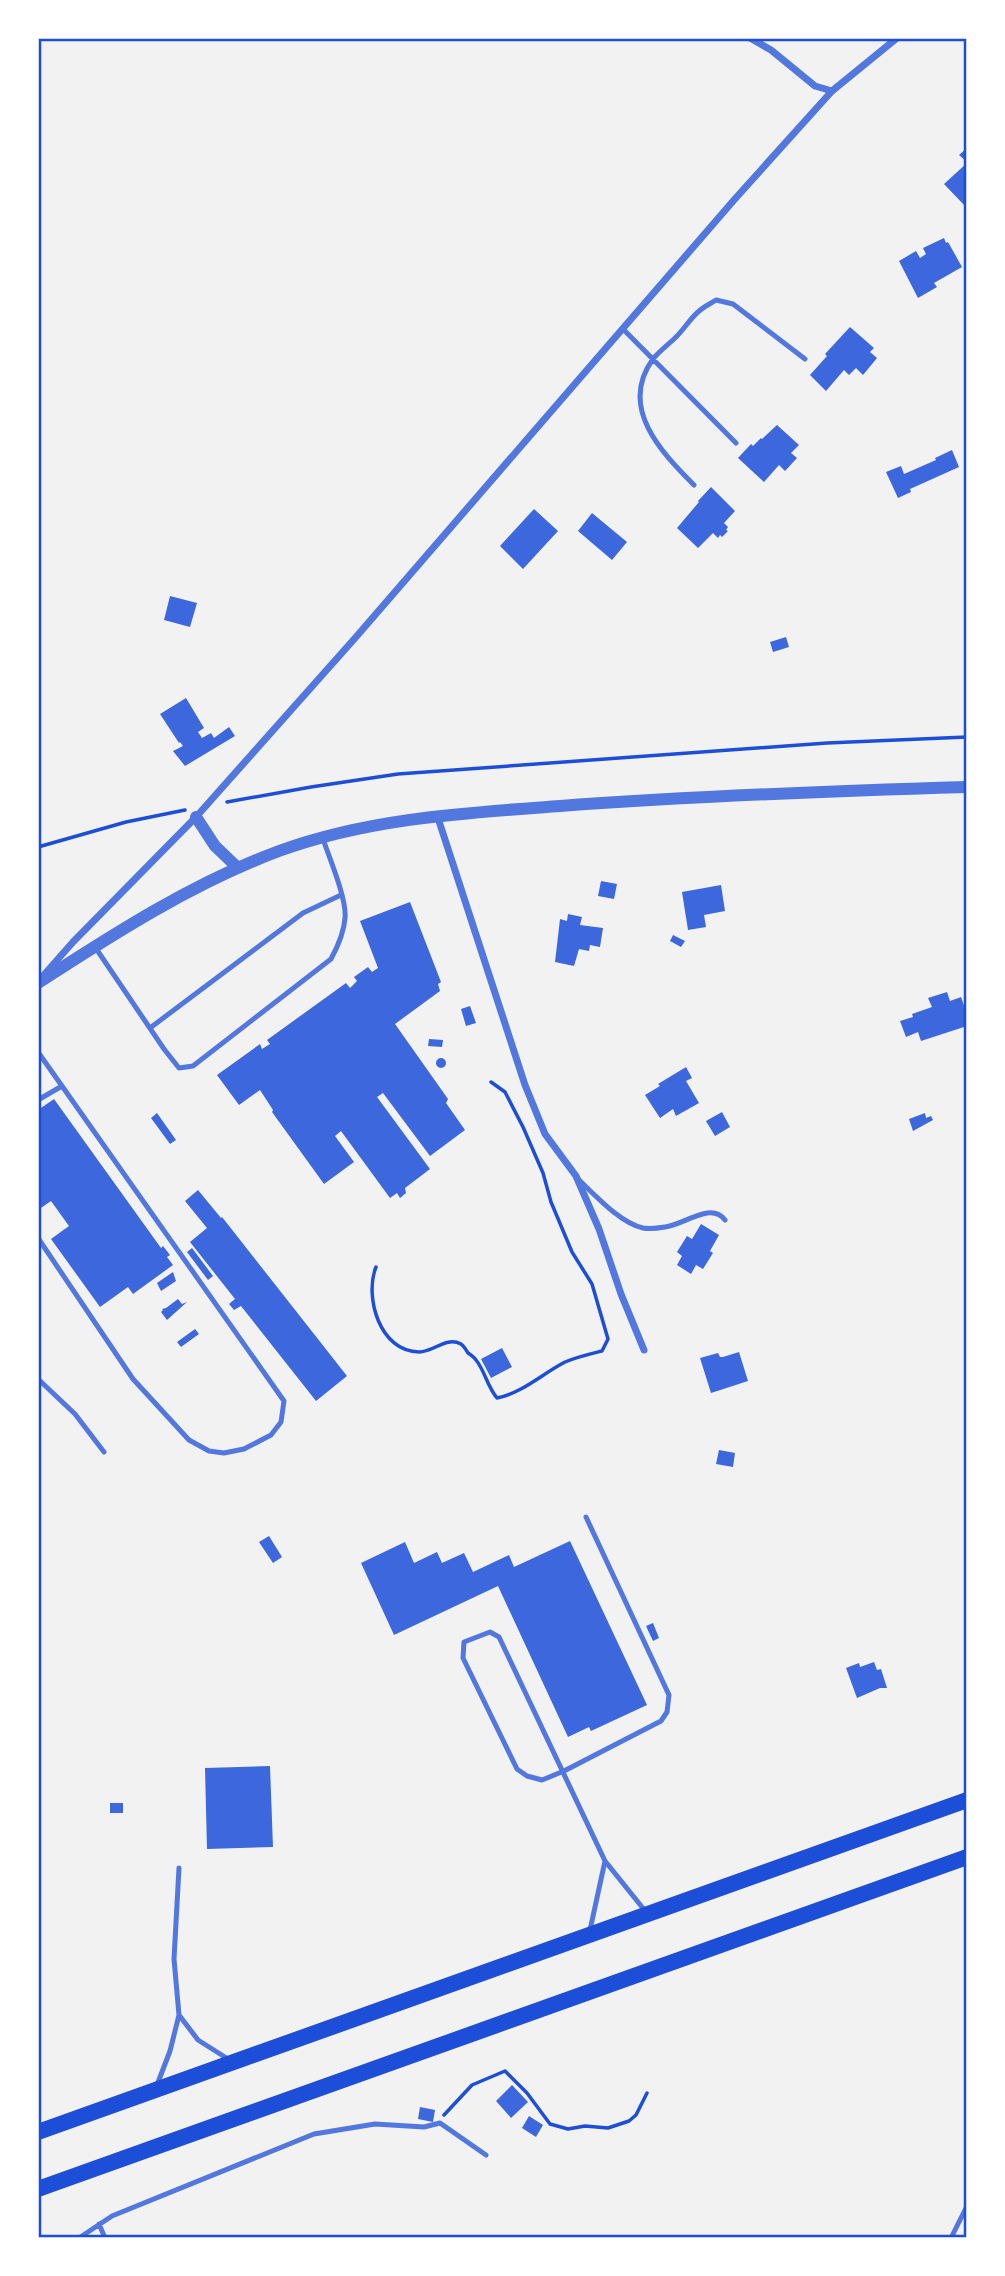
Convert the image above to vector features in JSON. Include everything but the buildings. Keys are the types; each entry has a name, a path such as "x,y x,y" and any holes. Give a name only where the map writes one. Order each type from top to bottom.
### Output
{"highway":[{"path":"38,2132 967,1800"},
{"path":"38,2189 967,1857"}],"street":[{"path":"750,38 787,62 795,72 815,86 832,91"},
{"path":"38,982 73,942 196,817 356,638 832,91 897,38"},
{"path":"38,982 165,904 238,868 281,850 382,824 437,815 645,800 967,787"},
{"path":"437,815 530,1097 545,1134 576,1176 599,1228 643,1350"},
{"path":"196,817 215,846 238,868"}],"lane":[{"path":"694,485 669,460 650,434 640,405 641,382 653,359 697,312 716,300 733,303 805,359"},
{"path":"623,329 736,443"},
{"path":"95,947 179,1068 193,1066 331,959 340,941 346,915 323,838"},
{"path":"150,1028 303,913 341,895"},
{"path":"38,1052 284,1401 281,1422 271,1435 244,1450 224,1453 209,1451 189,1440 133,1379 38,1238"},
{"path":"38,1100 62,1086"},
{"path":"576,1176 611,1209 644,1228 668,1227 710,1211 720,1214 725,1220"},
{"path":"38,1379 75,1414 104,1452"},
{"path":"586,1517 668,1695 667,1712 661,1721 564,1772 542,1780 527,1776 517,1769 463,1658 464,1642 490,1632 499,1637 564,1772 605,1861 648,1914"},
{"path":"589,1935 605,1861"},
{"path":"154,2091 170,2051 179,2015 174,1959 178,1868"},
{"path":"179,2015 198,2040 233,2063"},
{"path":"79,2238 111,2216 314,2134 375,2124 424,2127 440,2123 486,2155"},
{"path":"951,2238 967,2206"},
{"path":"99,2224 105,2238"}],"path":[{"path":"222,803 310,786 398,774 813,744 967,737"},
{"path":"38,847 126,822 182,811"},
{"path":"376,1267 372,1290 373,1308 392,1341 398,1346 419,1352 450,1342 460,1344 476,1359 497,1398 506,1396 568,1361 602,1351 608,1339 592,1284 572,1252 523,1127 505,1092 491,1082"},
{"path":"440,2123 446,2111 472,2085 505,2071 550,2124 568,2129 585,2126 608,2129 629,2121 636,2115 647,2093"}]}
